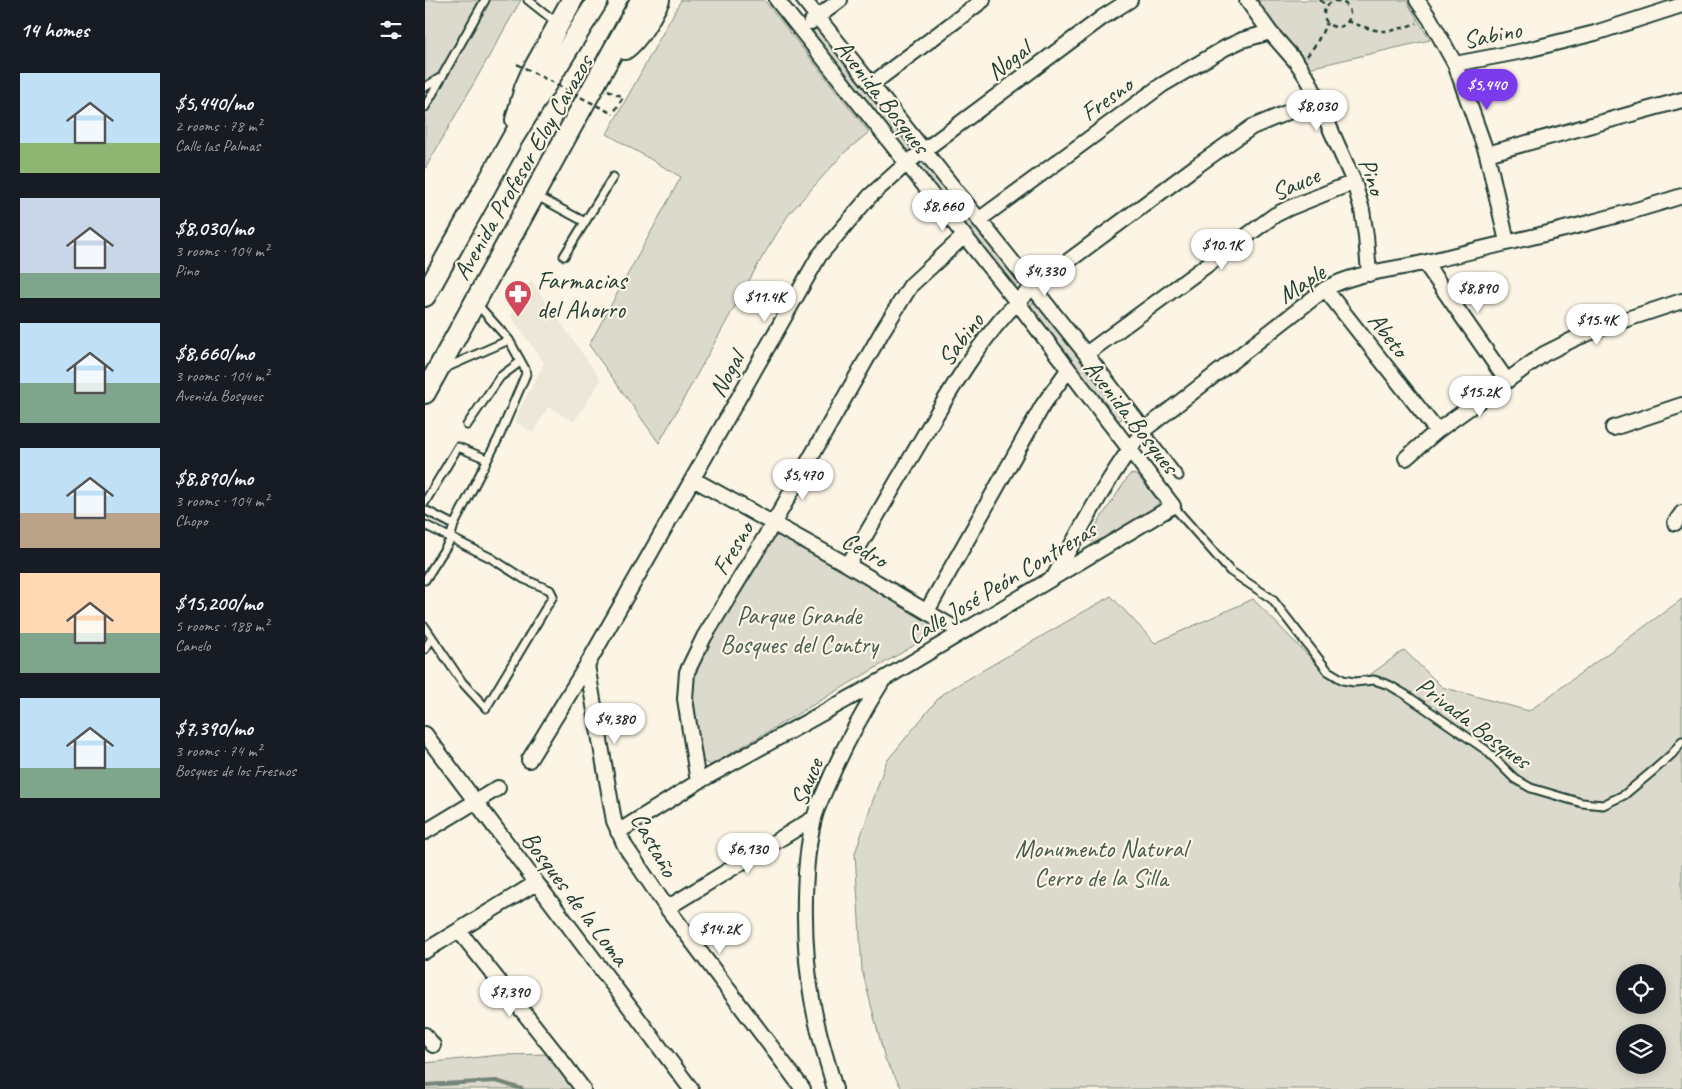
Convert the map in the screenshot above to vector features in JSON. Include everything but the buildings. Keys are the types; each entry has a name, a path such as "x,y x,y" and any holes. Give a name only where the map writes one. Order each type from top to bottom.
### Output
{"main road":[{"path":"512,139 525,88 572,0"},
{"name":"Avenida Profesor Eloy Cavazos","path":"425,296 512,139 598,0"},
{"path":"606,65 641,0"},
{"name":"Avenida Profesor Eloy Cavazos","path":"425,392 606,65 631,44 659,0"}],"street":[{"name":"Avenida Bosques","path":"777,0 1017,302 1067,370 1173,506"},
{"name":"Avenida Bosques","path":"804,0 980,219 1144,430"},
{"path":"801,29 840,0"},
{"path":"872,84 983,0"},
{"name":"Nogal","path":"529,760 587,665 819,256 870,196 907,163 1103,17 1130,0"},
{"name":"Pino","path":"1247,0 1270,32 1298,64 1321,106 1354,182 1362,210 1369,274"},
{"path":"1417,0 1455,64 1487,154 1507,242"},
{"name":"Sabino","path":"1455,64 1532,49 1595,33 1682,5"},
{"name":"Fresno","path":"980,219 1162,85 1225,48 1242,40 1270,32"},
{"path":"1487,154 1682,100"},
{"name":"Sabino","path":"848,565 953,385 979,346 1017,302 1195,167 1252,127 1293,110 1321,106"},
{"name":"Sauce","path":"1086,354 1270,219 1289,208 1354,182"},
{"name":"Maple","path":"1053,578 1100,495 1129,449 1144,430 1325,289 1332,285 1369,274 1425,263 1635,211 1682,196"},
{"name":"Fresno","path":"698,782 685,699 687,672 704,637 773,524 883,330 911,285 964,236"},
{"path":"1425,263 1507,381"},
{"name":"Abeto","path":"1325,289 1437,431"},
{"path":"1406,458 1437,431 1544,354 1574,339 1612,324 1682,301"},
{"path":"927,611 1043,405 1067,370"},
{"path":"1613,428 1682,405"},
{"name":"Cedro","path":"693,479 848,565 961,632"},
{"name":"Calle José Peón Contreras","path":"618,832 698,782 884,679 1173,506"},
{"name":"Castaño","path":"587,665 611,806 618,832 630,855 667,908 803,1089"},
{"name":"Sauce","path":"835,1089 813,1004 807,958 805,900 808,855 814,818 833,772 856,723 884,679"},
{"name":"Bosques de la Loma","path":"425,734 691,1089"},
{"path":"425,832 498,788"},
{"path":"667,908 814,818"},
{"path":"425,951 536,883"},
{"path":"459,931 583,1089"}],"lane":[{"path":"425,107 485,0"},
{"path":"528,0 559,24"},
{"path":"425,87 442,76"},
{"path":"564,256 613,176"},
{"path":"535,194 585,222"},
{"path":"425,580 449,542 454,525 499,437 526,374 509,340 475,302"},
{"path":"436,372 509,340"},
{"path":"467,425 500,377 520,362"},
{"path":"1144,430 1179,476"},
{"path":"425,502 458,446 487,459"},
{"name":"Privada Bosques","path":"1173,506 1230,571 1272,599 1328,670 1349,682 1374,680 1397,690 1486,750 1515,779 1531,788 1582,803 1603,804 1624,795 1666,760 1682,741"},
{"path":"425,510 454,525"},
{"path":"425,525 491,558 524,579 553,593 553,598 486,708 462,682 425,627"},
{"path":"425,649 432,638"}],"path":[{"path":"1320,0 1326,5"},
{"path":"1334,1 1344,1 1350,9 1350,18 1344,26 1335,27 1327,23 1323,14 1326,5 1334,1"},
{"path":"1347,21 1376,32 1389,32 1430,19"},
{"path":"1298,64 1313,49 1327,23"},
{"path":"517,64 613,114 623,97"}],"shaded area":[{"path":"531,280 601,380 574,422 548,407 533,433 514,421 544,363 511,316"}],"green space":[{"path":"425,0 521,0 425,169"},
{"path":"681,0 764,0 869,132 844,153 789,214 760,261 659,443 589,345 681,177 607,134"},
{"path":"1255,0 1406,0 1430,40 1309,68"},
{"path":"816,25 913,145 914,150 912,154 904,151 814,34 813,27"},
{"path":"925,161 1019,278 1018,284 1011,287 919,169 920,163"},
{"path":"1031,303 1036,303 1042,309 1122,412 1122,419 1117,421 1112,419 1032,310"},
{"path":"1130,474 1137,475 1159,501 1155,508 1141,521 1111,536 1095,543 1087,539"},
{"name":"Parque Grande Bosques del Contry","path":"780,535 936,625 935,633 711,765 702,761 690,699 694,670 705,646 768,540"},
{"name":"Monumento Natural Cerro de la Silla","path":"1111,596 1155,643 1253,599 1333,681 1353,687 1404,650 1442,687 1529,711 1682,599 1682,1089 902,1089 885,1059 862,970 855,853 886,762 942,694"},
{"path":"552,1054 579,1089 425,1089 425,1063 499,1055"}],"waterway":[{"path":"425,1085 496,1081 522,1089"}],"place":[{"name":"Farmacias del Ahorro","path":"518,318"}]}
